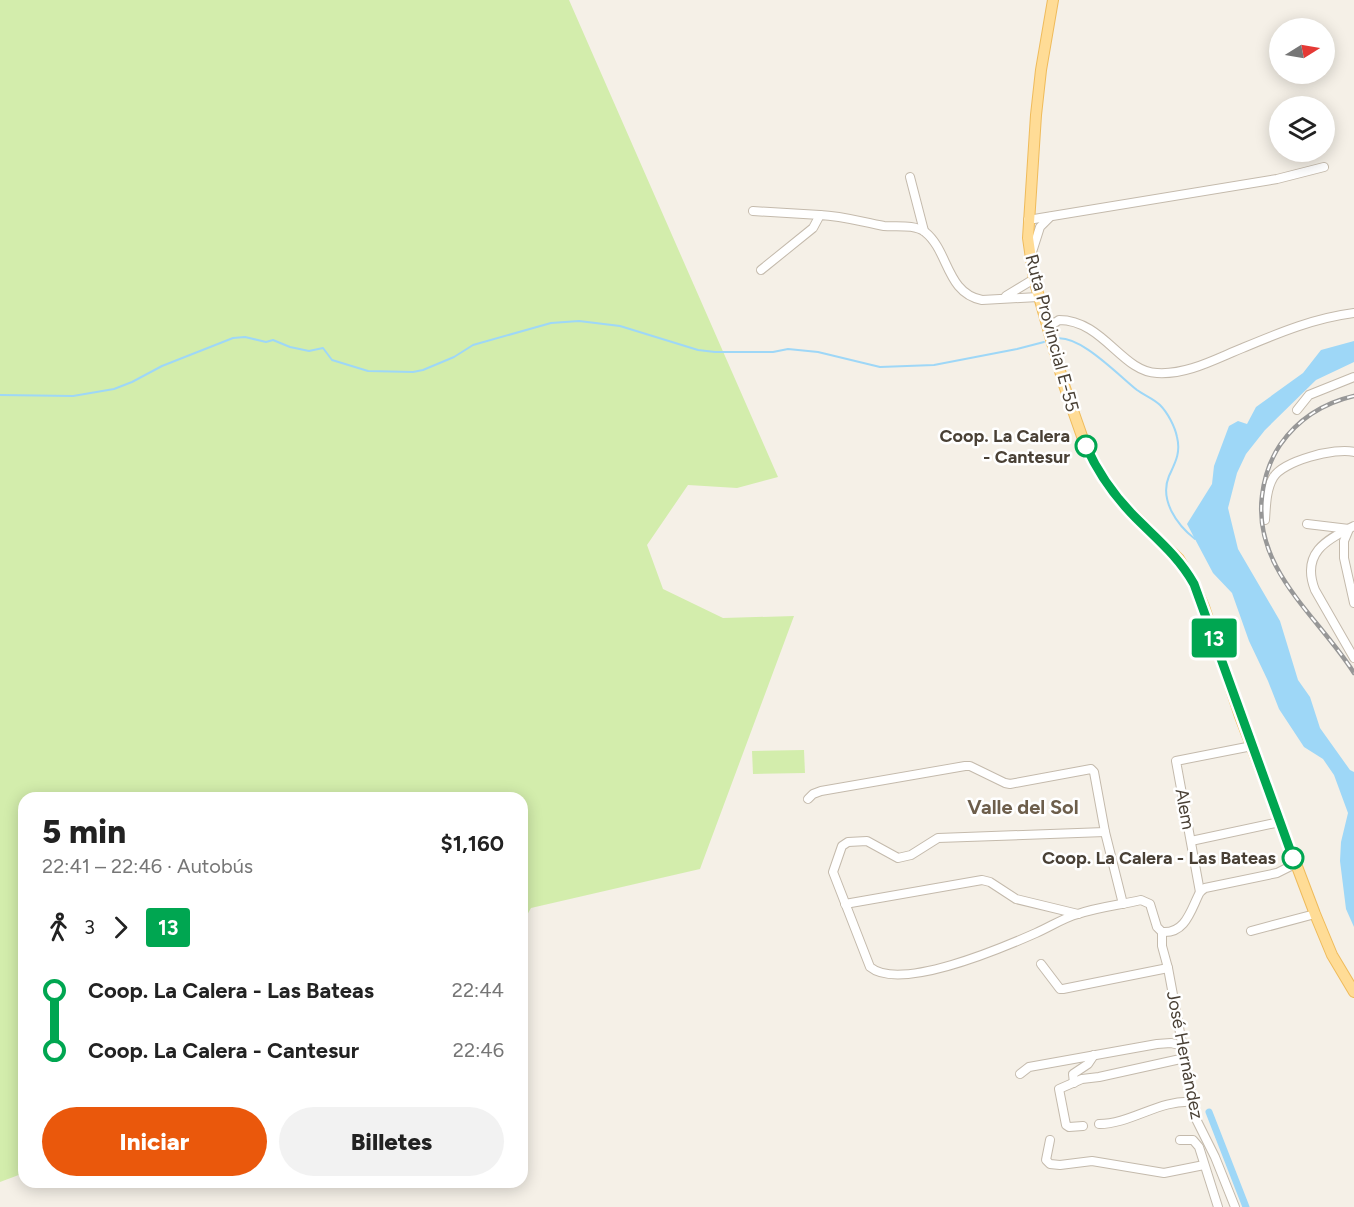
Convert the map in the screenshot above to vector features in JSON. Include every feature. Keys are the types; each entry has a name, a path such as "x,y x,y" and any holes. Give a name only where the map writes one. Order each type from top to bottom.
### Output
{"main road":[{"name":"Ruta Provincial E-55","path":"1053,0 1041,70 1028,220 1030,259 1047,328 1076,421 1097,469 1123,504 1179,559 1194,584 1295,864 1338,967 1354,992"}],"street":[{"path":"1028,220 1324,168"},
{"path":"910,177 924,231 933,241 954,282 964,292 982,300 1002,297 1038,297"},
{"path":"753,211 839,216 924,231"},
{"path":"760,270 813,228 820,215"},
{"path":"1030,259 1040,227 1053,215"},
{"path":"1002,297 1034,279"},
{"path":"1047,328 1059,320 1074,322 1101,336 1140,370 1160,374 1203,365 1313,320 1354,313"},
{"path":"1297,410 1308,395 1354,377"},
{"path":"1265,519 1272,479 1281,469 1330,451 1354,452"},
{"path":"1307,524 1351,528"},
{"path":"1351,528 1344,541 1344,558 1354,603"},
{"path":"1351,528 1326,541 1310,570 1311,580 1318,597 1354,658"},
{"name":"Alem","path":"1200,892 1176,761 1252,746"},
{"path":"808,799 821,791 965,766 1010,784 1091,770 1094,772 1105,832 1123,904 1078,914 1020,940 938,969 920,974 882,974 870,967 833,872 842,846 848,842 867,840 898,858 911,855 938,838 1105,832"},
{"path":"1191,841 1280,822"},
{"path":"1162,932 1176,931 1182,927 1200,892 1211,886 1277,873 1295,864"},
{"path":"845,904 982,880 990,882 1016,899 1078,914"},
{"name":"José Hernández","path":"1123,904 1141,900 1150,904 1157,927 1162,932 1162,945 1198,1127 1215,1156 1235,1207"},
{"path":"1251,931 1315,914"},
{"path":"1041,964 1060,989 1168,968"},
{"path":"1020,1074 1029,1067 1165,1042 1183,1046"},
{"path":"1074,1083 1073,1074 1088,1064 1094,1055"},
{"path":"1083,1126 1069,1127 1066,1125 1059,1089 1082,1079 1185,1058"},
{"path":"1099,1124 1112,1124 1145,1112 1182,1102 1193,1102"},
{"path":"1050,1140 1046,1160 1056,1165 1092,1161 1164,1173 1204,1165"},
{"name":"José Hernández","path":"1180,1140 1190,1140 1196,1143 1218,1207"}],"green space":[{"path":"0,0 569,0 778,477 737,488 688,485 647,545 663,589 723,618 794,616 700,869 531,908 528,913 528,792 18,792 18,1175 0,1182"},
{"path":"804,750 805,773 753,774 752,751"}],"water":[{"path":"1354,341 1354,362 1316,380 1265,430 1246,454 1237,473 1228,508 1238,549 1280,621 1298,680 1310,697 1320,728 1350,770 1354,772 1354,927 1346,909 1340,861 1341,842 1348,813 1334,775 1323,759 1304,747 1279,709 1249,641 1232,593 1213,573 1187,524 1212,484 1214,466 1229,426 1238,421 1247,424 1256,407 1303,373 1321,350"}],"waterway":[{"path":"0,395 73,396 114,389 162,366 233,338 245,337 266,342 273,340 309,351 323,348 332,360 368,371 413,372 454,357 473,345 551,323 579,321 620,326 698,350 773,352 788,349 818,352 880,367 934,365 1044,342"},
{"path":"1054,339 1075,342 1086,348 1137,390 1158,403 1166,412 1175,429 1178,448 1177,458 1167,485 1168,503 1176,519 1195,539"},
{"path":"1209,1112 1246,1207"}],"railway":[{"path":"1354,396 1312,413 1295,427 1280,445 1270,463 1262,496 1262,523 1268,547 1278,570 1354,673"}],"bus line":[{"name":"13","path":"1086,446 1097,469 1112,491 1135,517 1179,559 1194,584 1293,858"}],"place":[{"name":"Coop. La Calera - Cantesur","path":"1086,446"},
{"name":"Coop. La Calera - Las Bateas","path":"1293,858"}],"district":[{"name":"Valle del Sol","path":"1023,807"}]}
